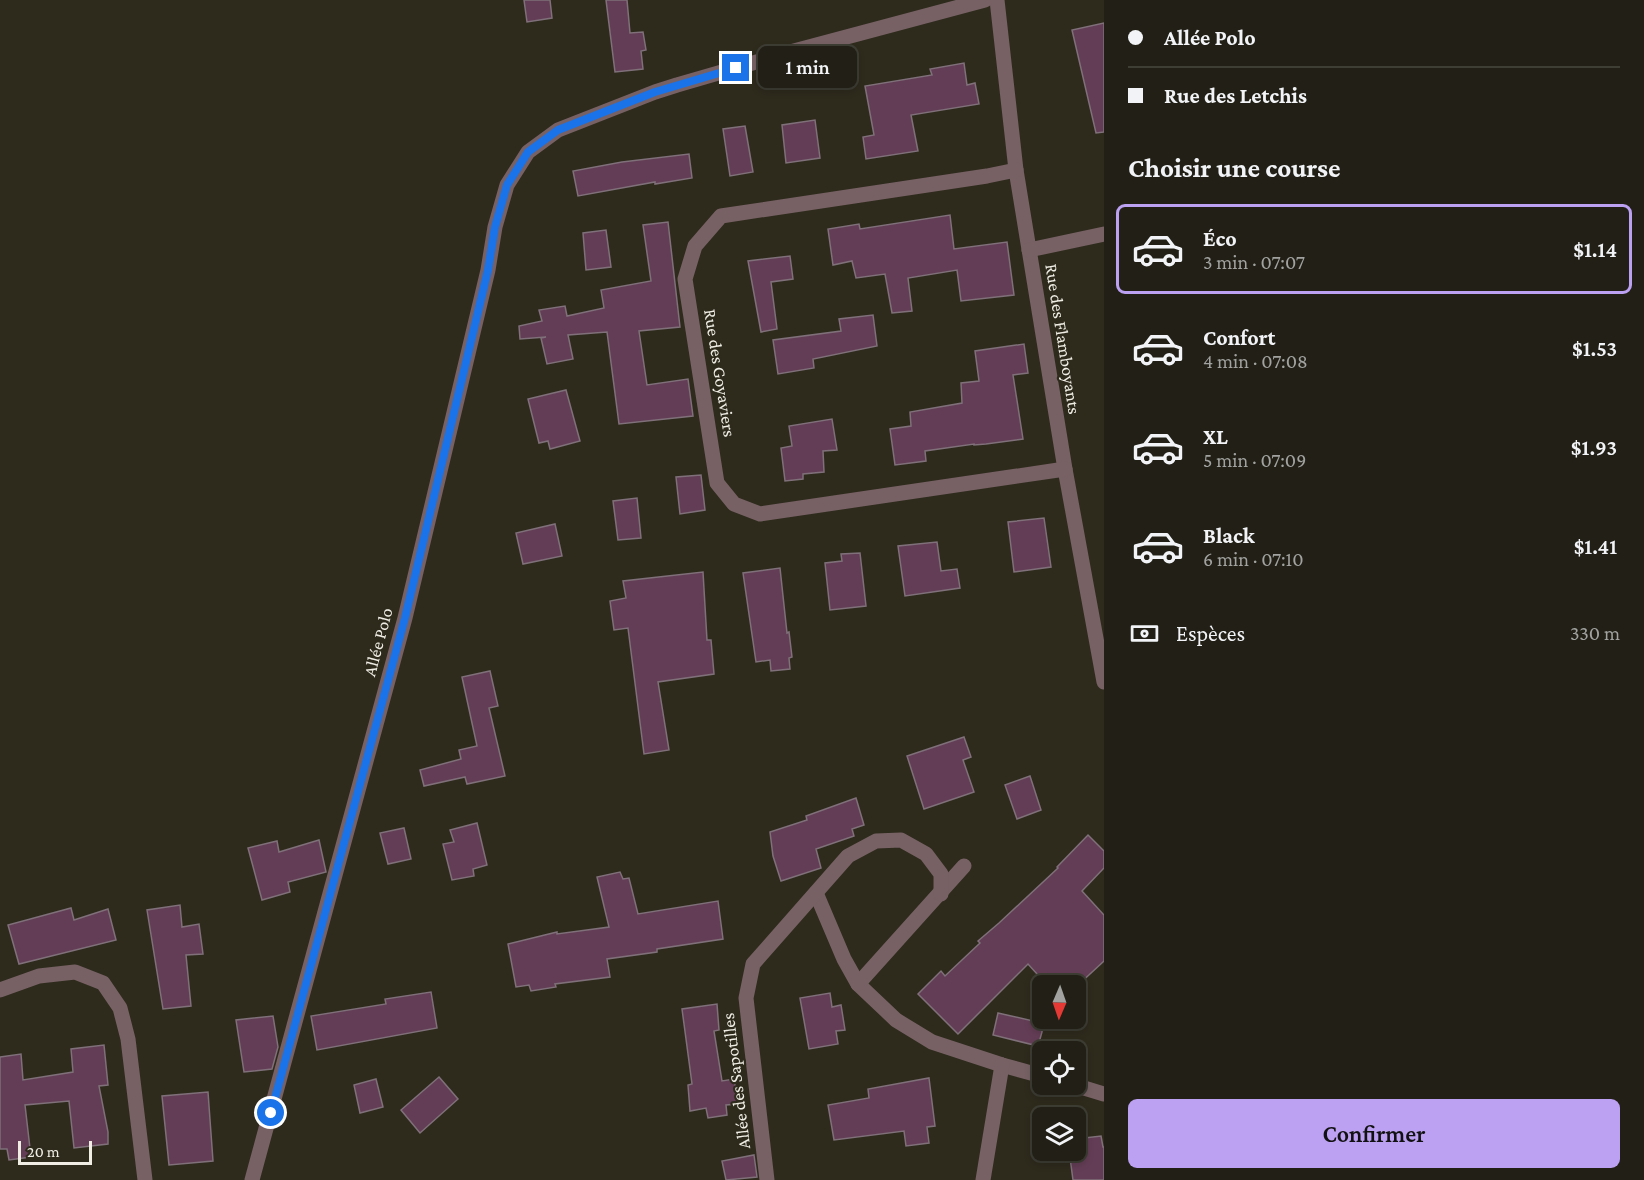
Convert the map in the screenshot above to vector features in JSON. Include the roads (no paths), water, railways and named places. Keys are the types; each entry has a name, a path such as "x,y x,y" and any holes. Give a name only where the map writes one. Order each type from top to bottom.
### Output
{"street":[{"name":"Allée Polo","path":"252,1180 405,618 488,270 495,227 507,185 528,152 558,130 655,92 794,51 985,0"},
{"name":"Rue des Flamboyants","path":"997,0 1016,170 1065,469 1103,674"},
{"name":"Rue des Goyaviers","path":"1016,170 721,216 695,246 685,279 717,483 734,504 760,514 1065,469"},
{"path":"1029,250 1104,234"},
{"name":"Allée des Sapotilles","path":"766,1180 746,998 753,964 848,856 876,841 901,840 926,854 941,874 941,894"},
{"path":"858,984 964,867"},
{"path":"816,893 844,959 858,984 896,1020 932,1042 1032,1073"},
{"path":"0,990 39,976 75,972 103,983 120,1008 128,1039 145,1180"},
{"path":"983,1180 1002,1065"},
{"path":"1086,1089 1104,1094"}]}
